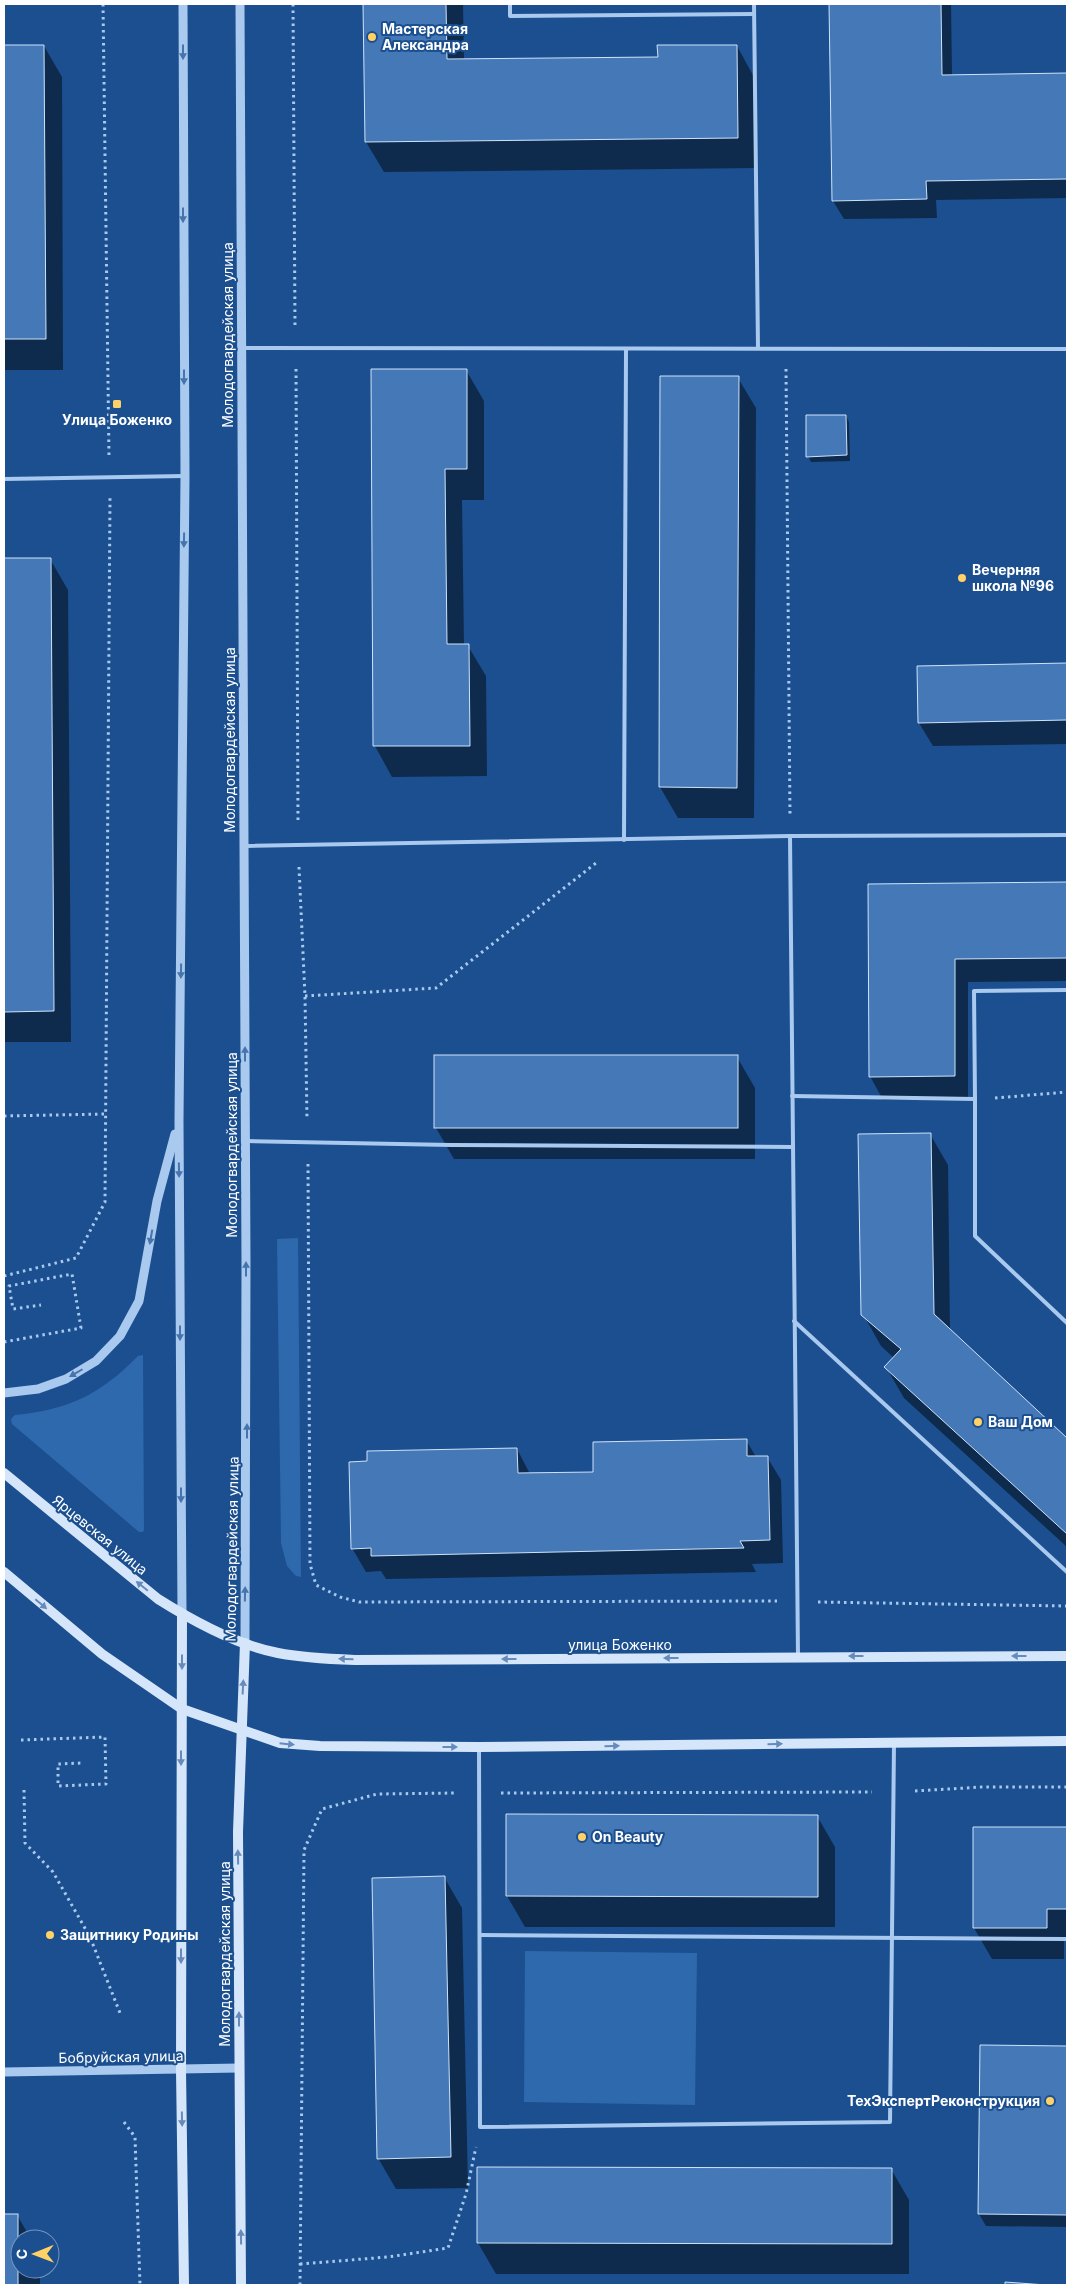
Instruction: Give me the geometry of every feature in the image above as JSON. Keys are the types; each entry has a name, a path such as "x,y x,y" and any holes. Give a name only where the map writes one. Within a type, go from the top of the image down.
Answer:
{"main road":[{"name":"Ярцевская улица","path":"4,1473 151,1594 182,1614"},
{"path":"4,1572 102,1654 182,1709 240,1731 280,1743 320,1746 479,1747 1067,1741"},
{"name":"улица Боженко","path":"182,1614 245,1643 276,1653 337,1659 1067,1656"},
{"path":"182,1614 181,2070 184,2285"},
{"name":"Молодогвардейская улица","path":"241,2285 238,1832 240,1731 245,1643"}],"street":[{"path":"182,1614 178,1121 185,476 183,4"},
{"name":"Молодогвардейская улица","path":"240,4 245,846 247,1510 245,1643"},
{"path":"4,1392 38,1389 66,1379 96,1361 120,1336 139,1301 157,1201 178,1121"},
{"name":"Бобруйская улица","path":"4,2072 239,2068"}],"lane":[{"path":"510,4 510,16 754,14"},
{"path":"754,4 758,348"},
{"path":"242,348 626,350 758,348 1067,349"},
{"path":"624,840 626,350"},
{"path":"4,479 185,476"},
{"path":"245,846 790,836 1067,835"},
{"path":"790,836 798,1656"},
{"path":"1067,990 974,991 975,1236 1067,1323"},
{"path":"792,1096 975,1099"},
{"path":"245,1141 451,1145 792,1147"},
{"path":"794,1321 1067,1572"},
{"path":"479,1747 480,2126 890,2122 894,1743"},
{"path":"480,1935 892,1936 1067,1939"}],"path":[{"path":"4,1276 76,1258 105,1202 108,1114 110,476 103,4"},
{"path":"293,4 298,844 305,996 310,1564 316,1585 340,1597 358,1602 796,1601 1067,1606"},
{"path":"785,348 790,836"},
{"path":"305,996 436,988 624,840"},
{"path":"975,1099 1067,1092"},
{"path":"4,1116 108,1114"},
{"path":"4,1342 81,1328 72,1274 9,1286 13,1309 41,1304"},
{"path":"21,1740 105,1737 106,1784 58,1786 58,1764 82,1763"},
{"path":"300,2285 304,1850 311,1830 322,1809 377,1794 893,1792 982,1787 1067,1787"},
{"path":"24,1790 25,1843 53,1872 85,1929 120,2014"},
{"path":"124,2122 136,2137 140,2285"},
{"path":"300,2264 388,2258 448,2248 466,2194 480,2126"}],"shaded area":[{"path":"298,1238 301,1577 296,1576 287,1566 281,1543 277,1239"},
{"path":"143,1355 144,1530 139,1532 12,1424 11,1419 15,1415 51,1409 82,1398 111,1381 138,1356"},
{"path":"525,1951 697,1953 695,2105 524,2102"}],"building":[{"path":"363,4 446,4 447,59 658,57 657,45 737,45 738,138 365,142"},
{"path":"829,4 941,4 942,75 1067,73 1067,179 926,181 927,199 832,201"},
{"path":"4,45 44,45 46,339 4,339"},
{"path":"371,369 467,369 467,469 445,469 447,644 469,644 470,746 373,746"},
{"path":"660,376 739,376 737,788 659,787"},
{"path":"806,415 846,415 847,455 806,457"},
{"path":"4,558 51,558 54,1011 4,1012"},
{"path":"1067,663 1067,720 918,723 917,666"},
{"path":"1067,882 1067,958 955,959 955,1076 869,1077 868,884"},
{"path":"434,1055 738,1055 738,1128 434,1128"},
{"path":"931,1133 934,1314 1067,1438 1067,1534 884,1367 901,1349 861,1315 858,1134"},
{"path":"747,1439 747,1456 768,1456 770,1540 740,1541 744,1548 371,1556 371,1548 351,1549 349,1462 367,1461 367,1451 517,1448 518,1473 593,1472 593,1442"},
{"path":"506,1814 818,1815 818,1897 506,1896"},
{"path":"973,1827 1067,1827 1067,1909 1047,1909 1047,1928 973,1928"},
{"path":"445,1876 451,2157 377,2159 372,1878"},
{"path":"980,2045 1067,2046 1067,2215 978,2214"},
{"path":"477,2167 892,2168 892,2244 477,2243"},
{"path":"4,2214 18,2214 18,2229 10,2229 10,2279 18,2279 18,2285 4,2285"},
{"path":"1005,2282 1046,2285 1005,2285"}],"place":[{"name":"Мастерская Александра","path":"372,37"},
{"name":"Улица Боженко","path":"117,404"},
{"name":"Вечерняя школа №96","path":"962,578"},
{"name":"Ваш Дом","path":"978,1422"},
{"name":"On Beauty","path":"582,1837"},
{"name":"Защитнику Родины","path":"50,1935"},
{"name":"ТехЭкспертРеконструкция","path":"1050,2101"}]}
